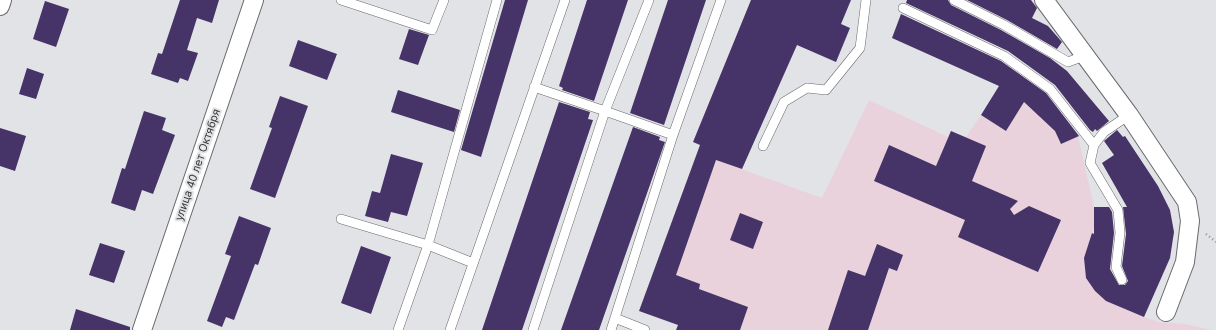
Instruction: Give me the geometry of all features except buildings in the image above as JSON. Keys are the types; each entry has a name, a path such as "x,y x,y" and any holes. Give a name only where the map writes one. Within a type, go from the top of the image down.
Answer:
{"street":[{"path":"0,6 2,0"},
{"name":"улица 40 лет Октября","path":"142,330 254,0"},
{"path":"1044,0 1129,115 1187,202 1190,221 1185,262 1166,312"}],"lane":[{"path":"341,0 432,30 444,0"},
{"path":"398,330 428,245 497,0"},
{"path":"450,330 565,0"},
{"path":"534,330 605,112 650,0"},
{"path":"611,330 673,135 722,0"},
{"path":"763,146 784,102 807,88 826,90 860,48 866,0"},
{"path":"954,0 1004,25 1068,62 1084,56"},
{"path":"903,8 1004,56 1045,85 1050,89 1094,145"},
{"path":"534,87 673,135"},
{"path":"1122,280 1116,267 1120,233 1118,210 1090,163 1094,145 1104,132 1129,115"},
{"path":"341,219 428,245 473,263"},
{"path":"615,318 645,330"}],"shaded area":[{"path":"869,100 948,137 950,131 966,137 981,115 1006,131 1024,102 1055,131 1061,144 1078,136 1094,207 1094,228 1084,258 1086,278 1095,291 1106,301 1144,317 1159,322 1185,324 1212,330 704,330 685,323 700,284 676,275 716,160 822,198"}]}
